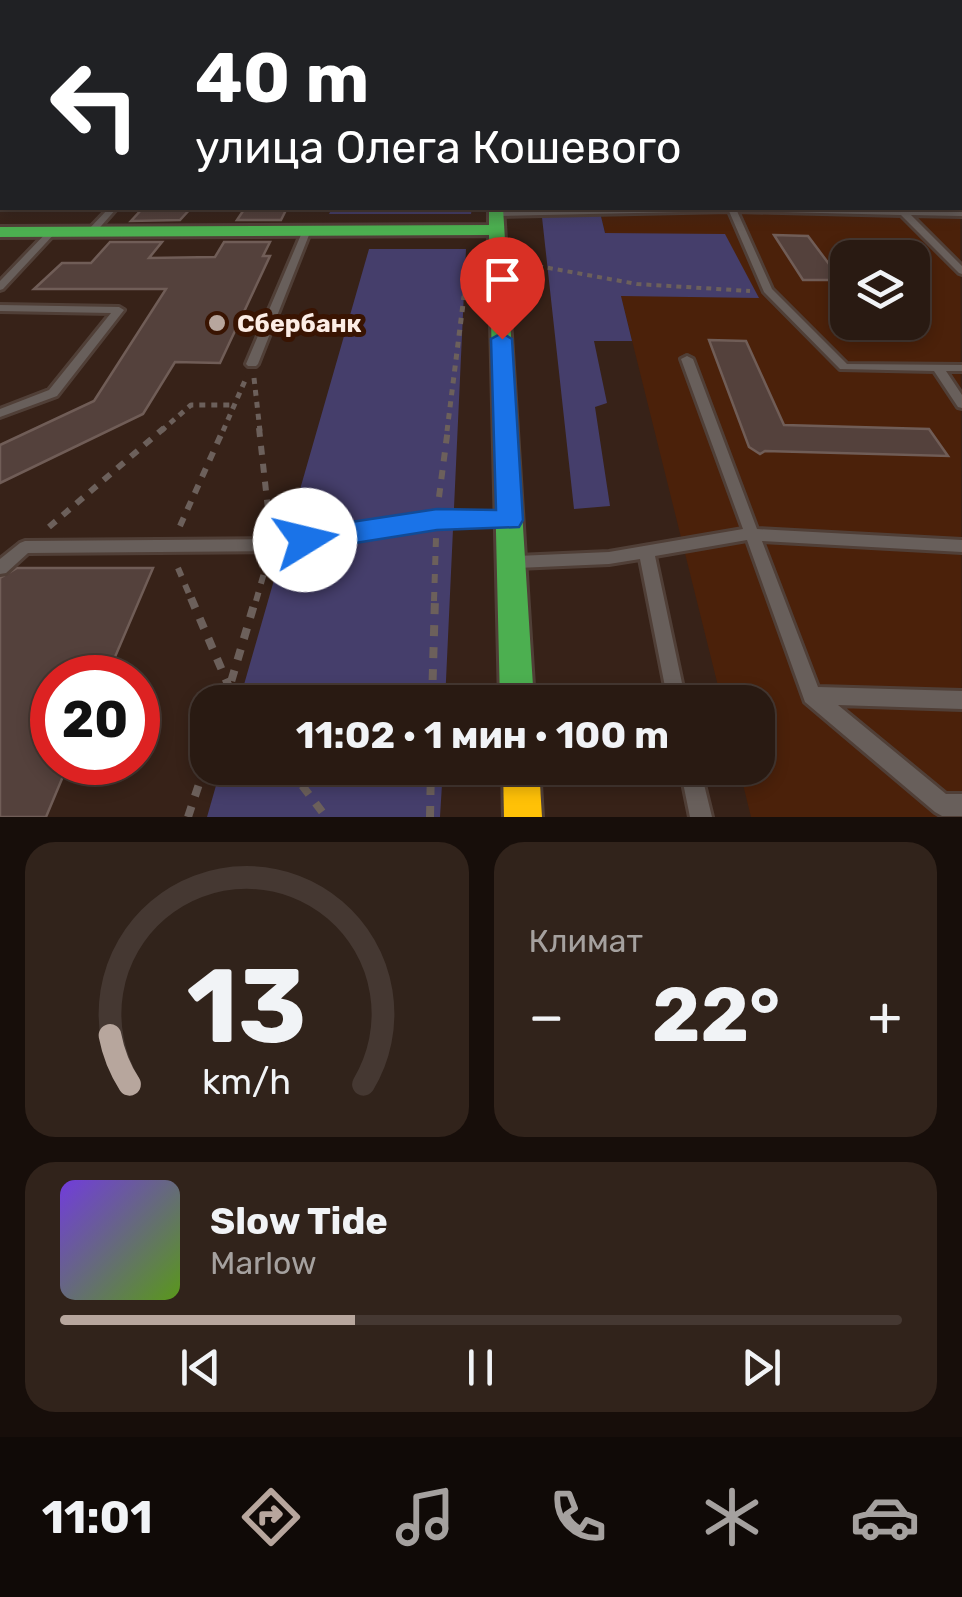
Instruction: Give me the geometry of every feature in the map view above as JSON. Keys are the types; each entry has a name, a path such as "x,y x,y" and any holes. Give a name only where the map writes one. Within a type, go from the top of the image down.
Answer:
{"main road":[{"path":"0,232 307,230 490,220 517,685"},
{"path":"522,785 524,817"}],"lane":[{"path":"92,232 111,210"},
{"path":"490,220 692,210"},
{"path":"733,210 768,290 844,366 962,368"},
{"path":"817,210 962,214"},
{"path":"902,212 962,271"},
{"path":"252,364 307,230"},
{"path":"0,287 54,232"},
{"path":"0,308 118,310 53,393 0,413"},
{"path":"687,359 812,696 953,809"},
{"path":"938,368 962,404"},
{"path":"0,568 25,548 272,545 437,520 510,520"},
{"path":"510,563 609,558 749,534 962,546"},
{"path":"646,551 674,685"},
{"path":"812,696 962,700"},
{"path":"694,785 701,817"}],"path":[{"path":"432,685 437,520 490,220"},
{"path":"538,266 637,284 768,290"},
{"path":"25,548 191,406 234,405"},
{"path":"188,817 199,785"},
{"path":"302,785 326,817"},
{"path":"430,817 431,785"}],"shaded area":[{"path":"331,210 472,210 471,214 329,214"},
{"path":"541,210 599,210 605,233 725,234 759,298 621,296 632,341 594,341 607,403 595,407 610,506 574,509"},
{"path":"599,210 960,210 962,817 751,817 743,785 775,785 775,685 718,685"},
{"path":"369,249 466,249 446,685 244,685"},
{"path":"216,785 442,785 440,817 207,817"}],"building":[{"path":"141,210 189,210 180,220 131,221"},
{"path":"244,210 286,210 281,220 237,220"},
{"path":"774,235 808,236 830,265 830,280 803,280"},
{"path":"110,242 162,242 149,258 215,257 224,242 270,242 263,256 270,256 220,363 175,362 143,414 0,483 0,445 94,401 166,289 34,289 62,263 91,263"},
{"path":"709,340 746,341 784,425 929,429 948,456 765,451 760,454 749,447"},
{"path":"17,568 153,568 116,655 30,655 30,785 59,785 46,817 0,817 0,578"}],"traffic: fast":[{"path":"496,210 516,685"},
{"path":"0,232 496,230"}],"traffic: slow":[{"path":"522,785 523,817"}],"place":[{"name":"Сбербанк","path":"217,323"}],"route":[{"path":"305,540 437,520 510,520 502,339"}]}
